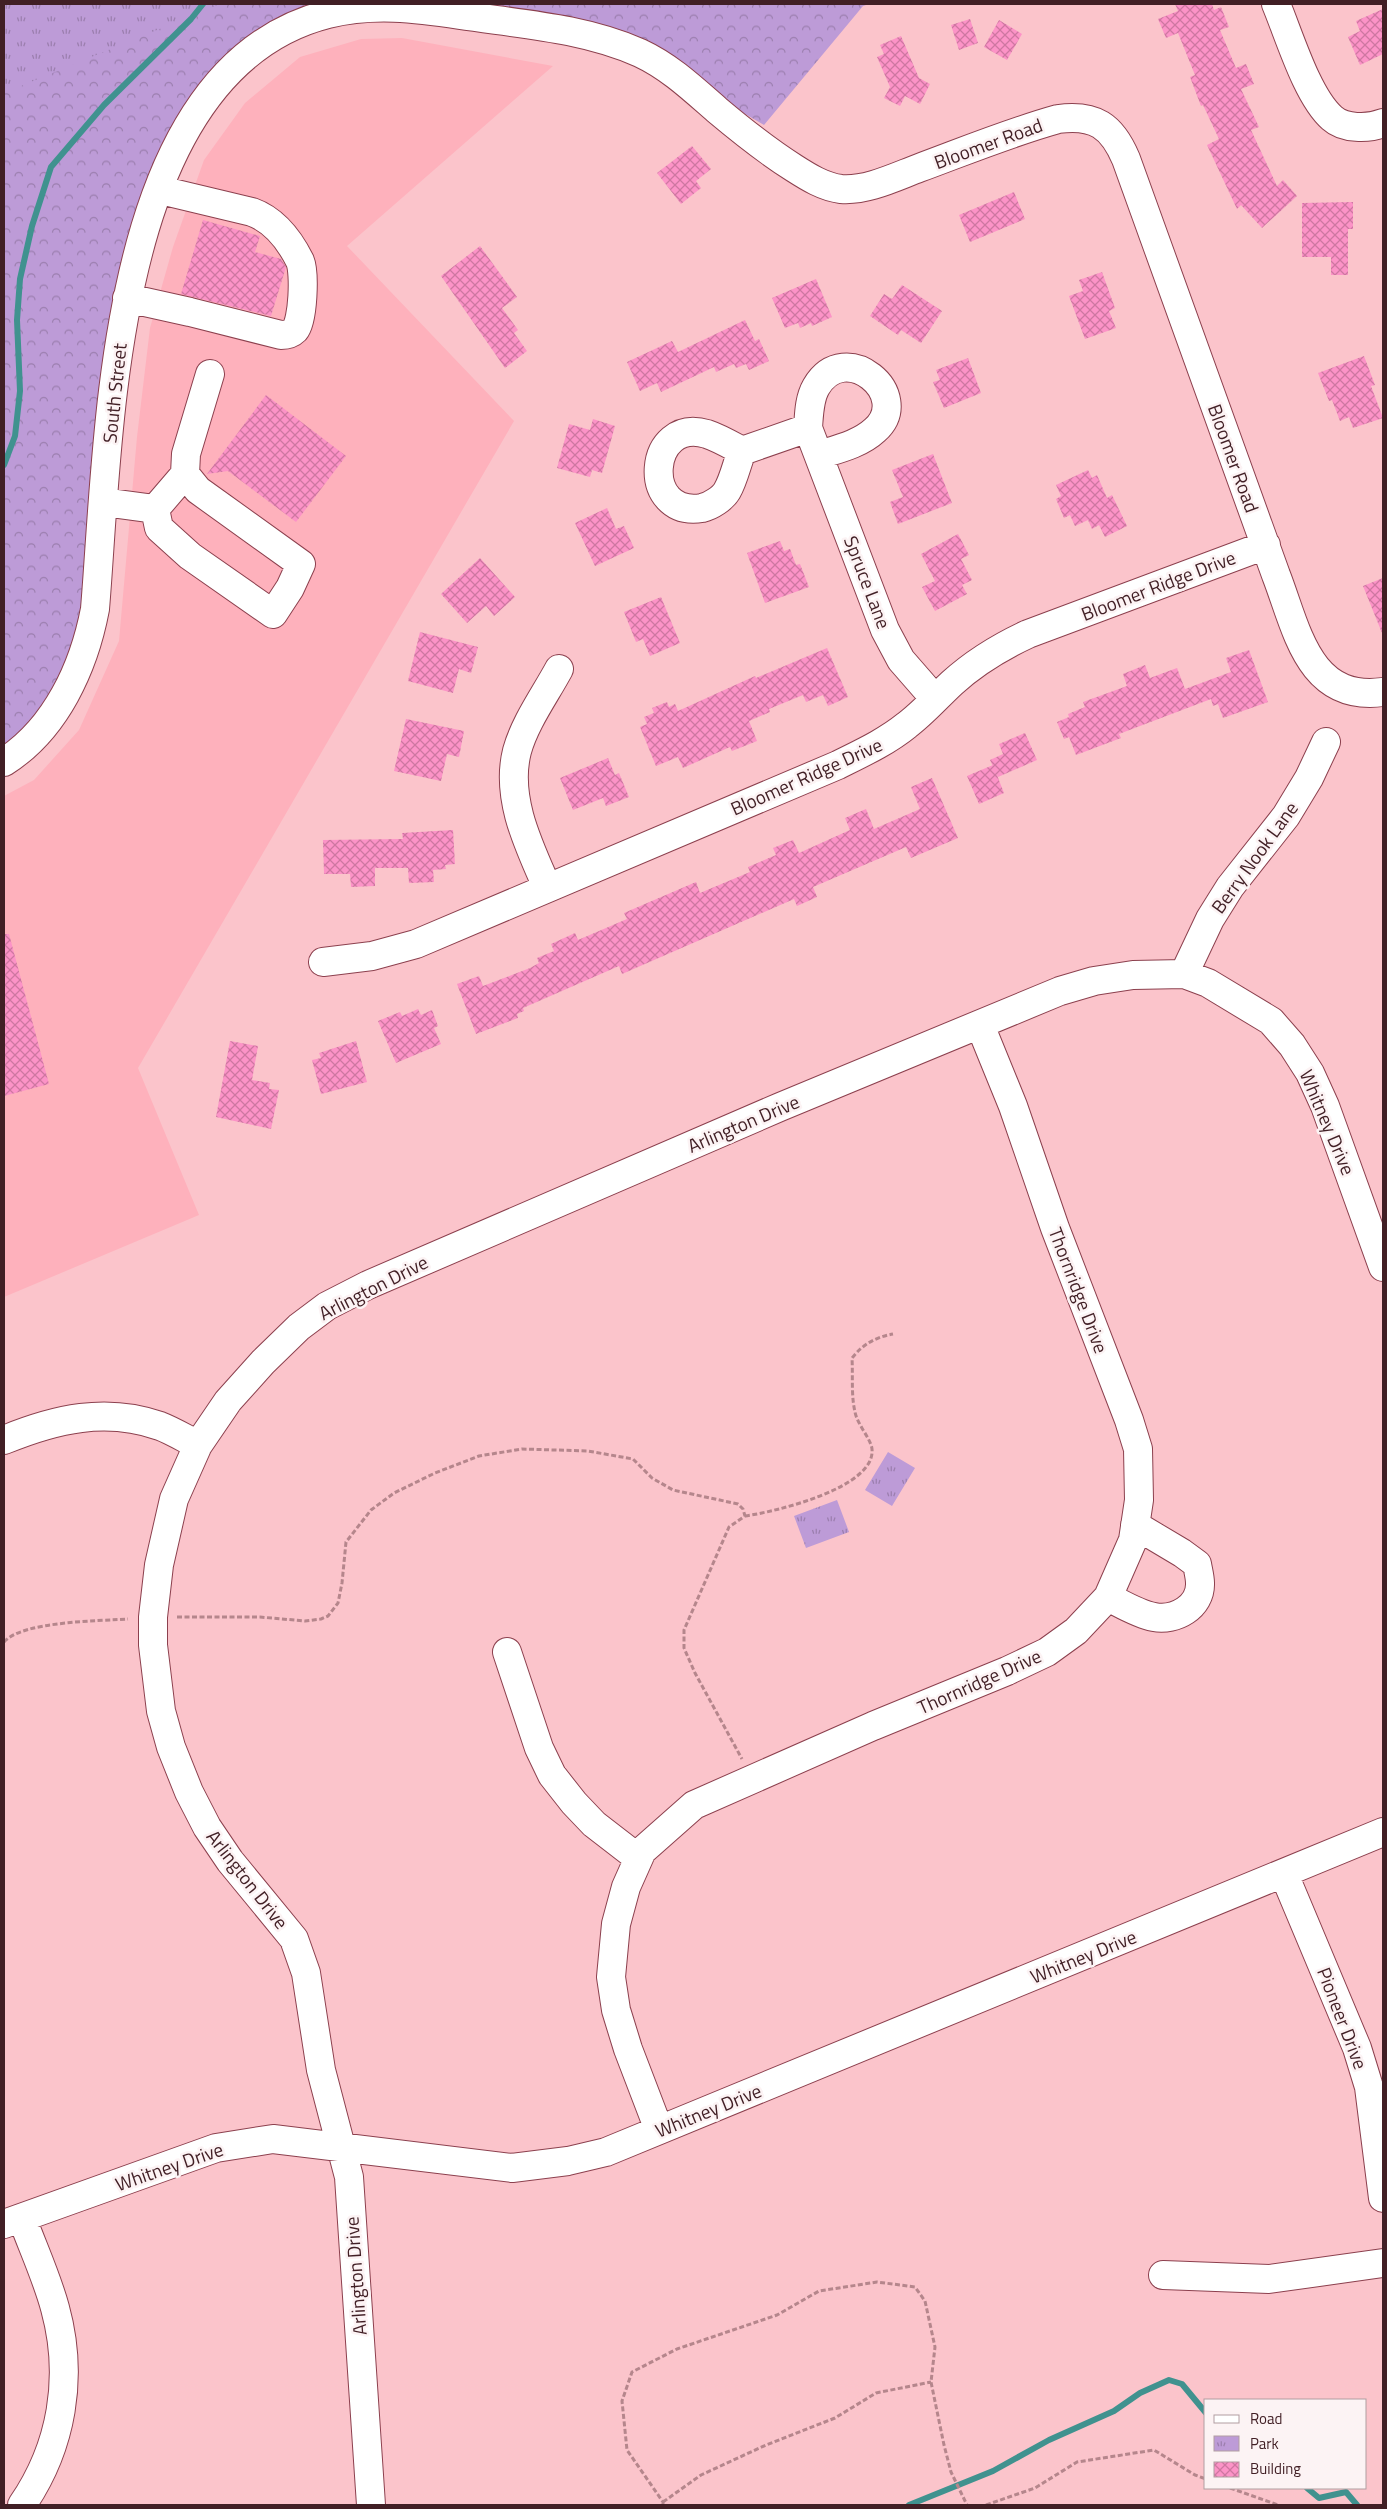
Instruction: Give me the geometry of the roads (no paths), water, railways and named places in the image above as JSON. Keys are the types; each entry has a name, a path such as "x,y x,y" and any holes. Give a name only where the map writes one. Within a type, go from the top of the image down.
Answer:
{"street":[{"path":"1276,4 1313,92 1332,118 1339,123 1360,127 1383,123"},
{"name":"Bloomer Road","path":"269,39 287,29 326,14 387,7 431,11 600,38 644,55 675,74 774,155 824,185 841,189 875,184 1058,119 1074,116 1098,123 1109,130 1119,142 1300,638 1316,670 1327,681 1343,688 1356,692 1383,692"},
{"name":"South Street","path":"4,762 18,754 42,727 72,683 89,637 95,609 112,397 127,298 147,224 182,134 200,106 232,68 269,39"},
{"path":"127,298 281,335 289,334 296,329 304,273 290,245 272,223 264,216 252,212 160,190"},
{"path":"742,451 808,428 815,388 829,373 849,368 861,370 872,376 880,384 886,407 884,418 876,430 856,442 819,455"},
{"path":"155,508 185,474 186,454 210,374"},
{"name":"Spruce Lane","path":"808,428 885,630 901,660 935,698"},
{"path":"155,508 159,528 190,556 273,614 290,588 301,564 198,490 185,474"},
{"path":"103,502 155,508"},
{"name":"Bloomer Ridge Drive","path":"323,962 372,956 416,944 869,750 909,724 935,698 978,662 1028,634 1266,545"},
{"path":"547,887 521,824 513,777 517,751 531,720 559,669"},
{"name":"Berry Nook Lane","path":"1184,974 1210,919 1230,887 1286,816 1309,778 1326,742"},
{"name":"Arlington Drive","path":"371,2505 348,2177 342,2146 321,2070 306,1973 294,1939 230,1861 207,1827 188,1792 171,1748 161,1711 153,1645 152,1617 159,1565 174,1499 198,1445 228,1401 263,1362 299,1327 326,1306 368,1285 780,1107 1060,992 1094,982 1133,975 1184,974"},
{"name":"Whitney Drive","path":"1184,974 1208,983 1270,1021 1306,1066 1325,1106 1383,1267"},
{"name":"Thornridge Drive","path":"659,2130 628,2049 616,2010 611,1978 616,1924 626,1887 642,1851 694,1804 1007,1672 1047,1652 1076,1631 1108,1597 1127,1555 1140,1500 1138,1449 1129,1420 1055,1228 1013,1106 980,1025"},
{"path":"4,1440 49,1423 76,1417 106,1416 129,1418 161,1427 198,1445"},
{"path":"1108,1597 1154,1617 1173,1617 1188,1609 1198,1598 1200,1583 1197,1564 1135,1525"},
{"path":"507,1652 539,1748 552,1775 574,1803 594,1824 638,1858"},
{"name":"Whitney Drive","path":"13,2221 216,2148 274,2139 512,2168 568,2161 606,2152 1383,1832"},
{"name":"Pioneer Drive","path":"1284,1874 1357,2048 1369,2087 1383,2198"},
{"path":"13,2221 55,2308 63,2343 64,2391 59,2428 38,2482 22,2505"},
{"path":"1163,2275 1269,2279 1383,2263"}],"waterway":[{"path":"4,465 15,436 20,391 17,320 20,279 32,226 51,167 104,105 191,19 203,4"},
{"path":"909,2505 993,2471 1049,2440 1114,2411 1140,2393 1169,2380 1182,2384 1204,2411"},
{"path":"1308,2489 1319,2498 1346,2492 1357,2505"}]}
